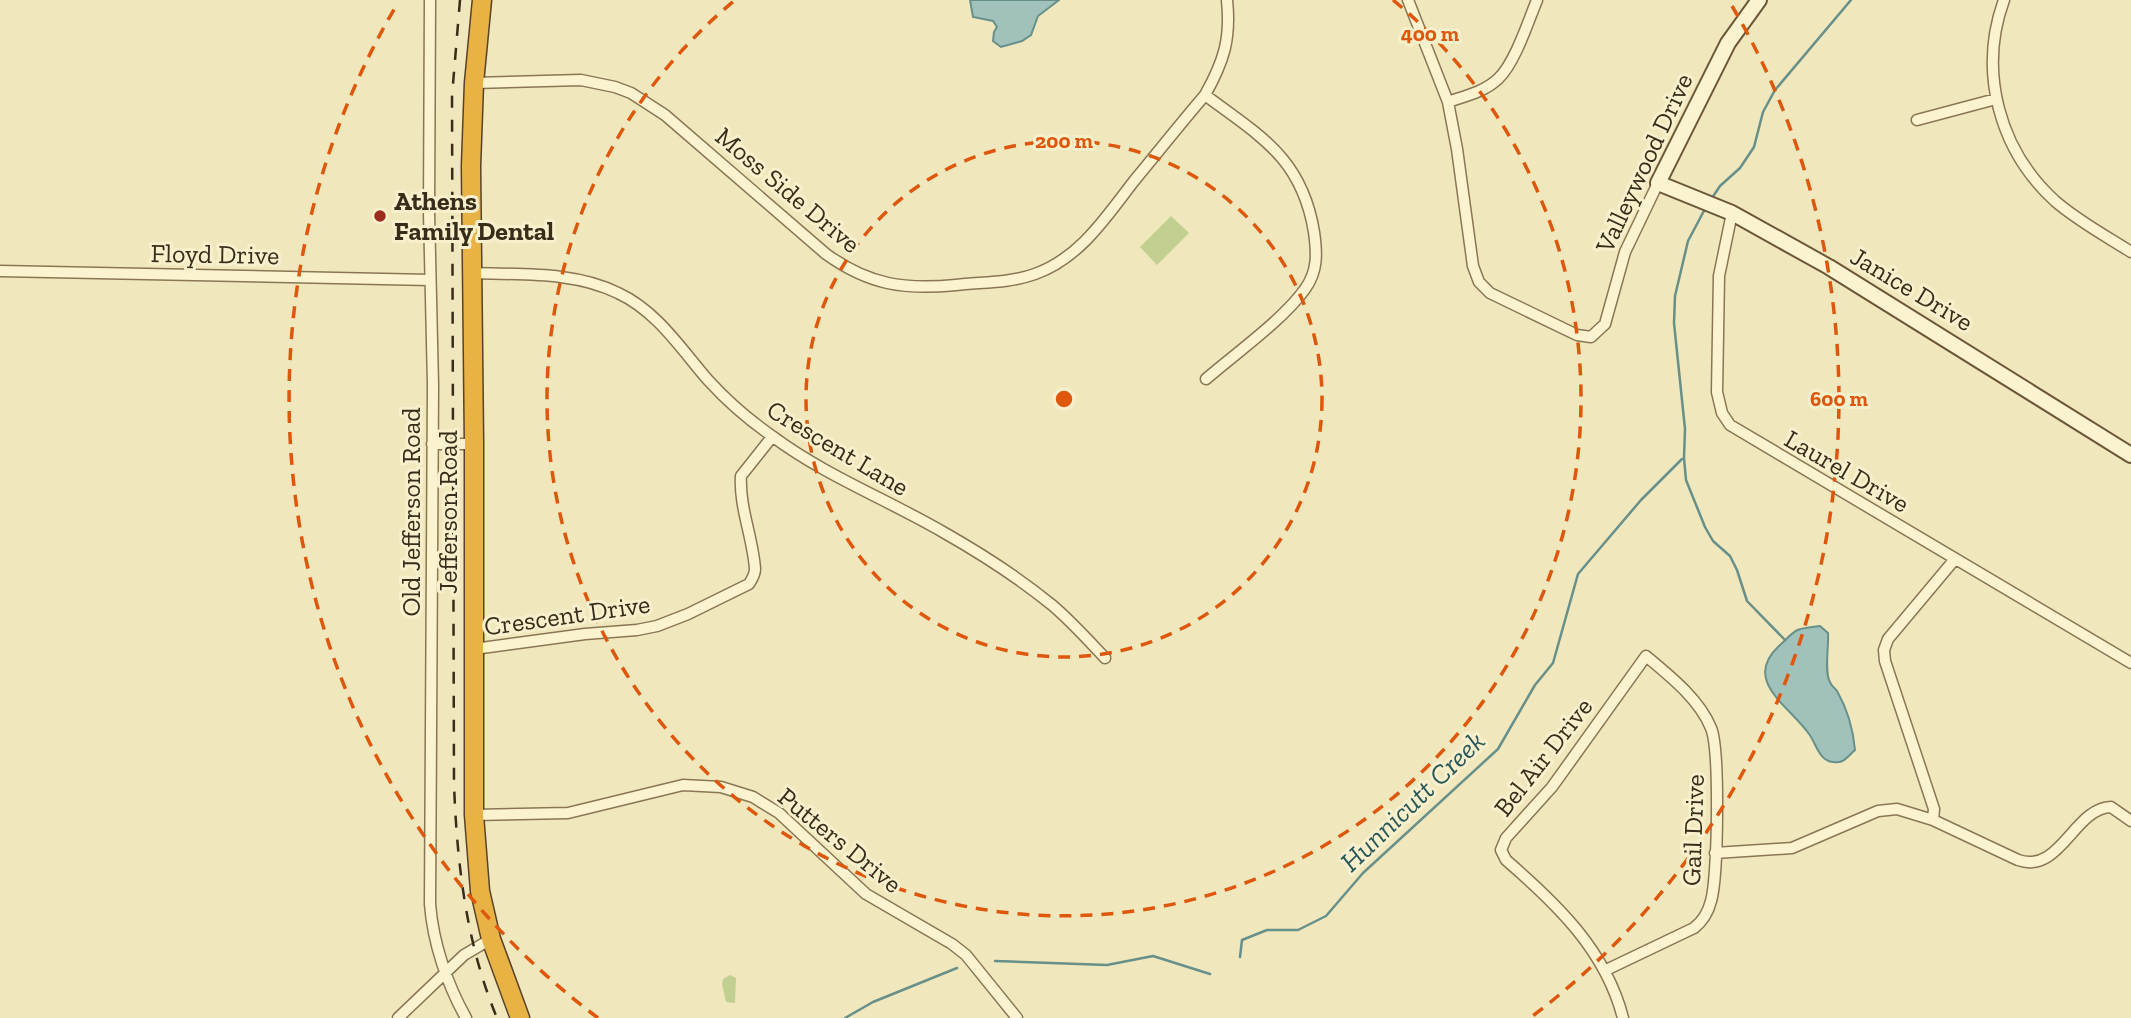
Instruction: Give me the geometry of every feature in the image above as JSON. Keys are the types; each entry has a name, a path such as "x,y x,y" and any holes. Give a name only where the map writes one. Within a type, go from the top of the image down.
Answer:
{"highway":[{"name":"Jefferson Road","path":"481,0 471,166 474,815 480,891 491,939 520,1018"}],"street":[{"name":"Old Jefferson Road","path":"429,0 432,444 430,891 433,931 455,998 466,1018"},
{"name":"Moss Side Drive","path":"474,83 581,80 631,93 665,115 844,267 875,281 914,288 1009,280 1035,274 1063,260 1091,236 1205,94 1219,71 1225,54 1228,38 1227,0"},
{"path":"1408,0 1448,102 1476,92 1497,79 1509,63 1537,0"},
{"name":"Valleywood Drive","path":"1448,102 1476,278 1484,289 1498,298 1577,335 1591,337 1605,324 1625,251 1658,183 1728,43 1759,0"},
{"path":"2004,0 1993,48 1992,74 1996,100 2012,146 2036,181 2072,215 2131,252"},
{"path":"1205,94 1272,145 1287,163 1309,206 1317,260 1314,275 1298,298 1206,379"},
{"path":"1917,120 1996,100"},
{"name":"Janice Drive","path":"1658,183 1732,213 1868,290 2131,454"},
{"name":"Laurel Drive","path":"1732,213 1719,276 1717,392 1725,419 1736,430 2131,663"},
{"name":"Floyd Drive","path":"0,271 430,280"},
{"name":"Crescent Lane","path":"472,273 578,279 618,292 646,309 725,398 772,437 812,462 943,532 1001,569 1054,606 1105,658"},
{"name":"Crescent Drive","path":"474,649 657,626 749,584 755,569 745,524 741,476 772,437"},
{"path":"432,444 474,444"},
{"path":"1933,820 1934,809 1885,661 1884,650 1893,633 1955,559"},
{"name":"Gail Drive","path":"1606,970 1679,937 1700,923 1708,911 1713,894 1716,756 1712,731 1697,706 1646,656"},
{"name":"Bel Air Drive","path":"1623,1018 1606,970 1595,951 1574,925 1504,857 1502,846 1552,786 1646,656"},
{"name":"Putters Drive","path":"474,815 568,813 683,785 721,787 753,797 779,813 866,894 952,944 966,955 1017,1018"},
{"path":"1715,853 1792,848 1887,809 1906,810 1933,820 2018,860 2031,863 2048,857 2099,809 2111,807 2131,821"},
{"path":"398,1018 473,948 491,939"}],"green space":[{"path":"1171,216 1189,233 1157,265 1140,247"},
{"path":"730,975 736,978 735,1003 726,1002 722,984 723,979"}],"water":[{"path":"970,0 1059,0 1038,16 1031,35 1022,41 1001,47 993,41 997,27 993,21 973,17"},
{"path":"1820,626 1828,633 1828,678 1844,705 1854,742 1855,750 1840,762 1828,761 1821,755 1809,734 1773,693 1765,671 1769,659 1793,633 1800,629"}],"waterway":[{"name":"Hunnicutt Creek","path":"1712,198 1720,186 1740,168 1754,147 1763,112 1775,90 1851,0"},
{"name":"Hunnicutt Creek","path":"1706,207 1688,241 1675,296 1674,323 1685,429 1686,480 1713,541 1730,556 1747,601 1785,640"},
{"name":"Hunnicutt Creek","path":"1240,957 1242,940 1267,930 1298,930 1326,916 1363,873 1498,749 1535,685 1553,663 1578,574 1641,500 1682,459"},
{"name":"Hunnicutt Creek","path":"995,961 1107,965 1153,956 1210,974"},
{"name":"Hunnicutt Creek","path":"845,1018 873,1002 957,968"}],"railway":[{"path":"460,0 452,96 454,784 465,903 486,990 497,1018"}],"place":[{"name":"Athens Family Dental","path":"380,216"}]}
